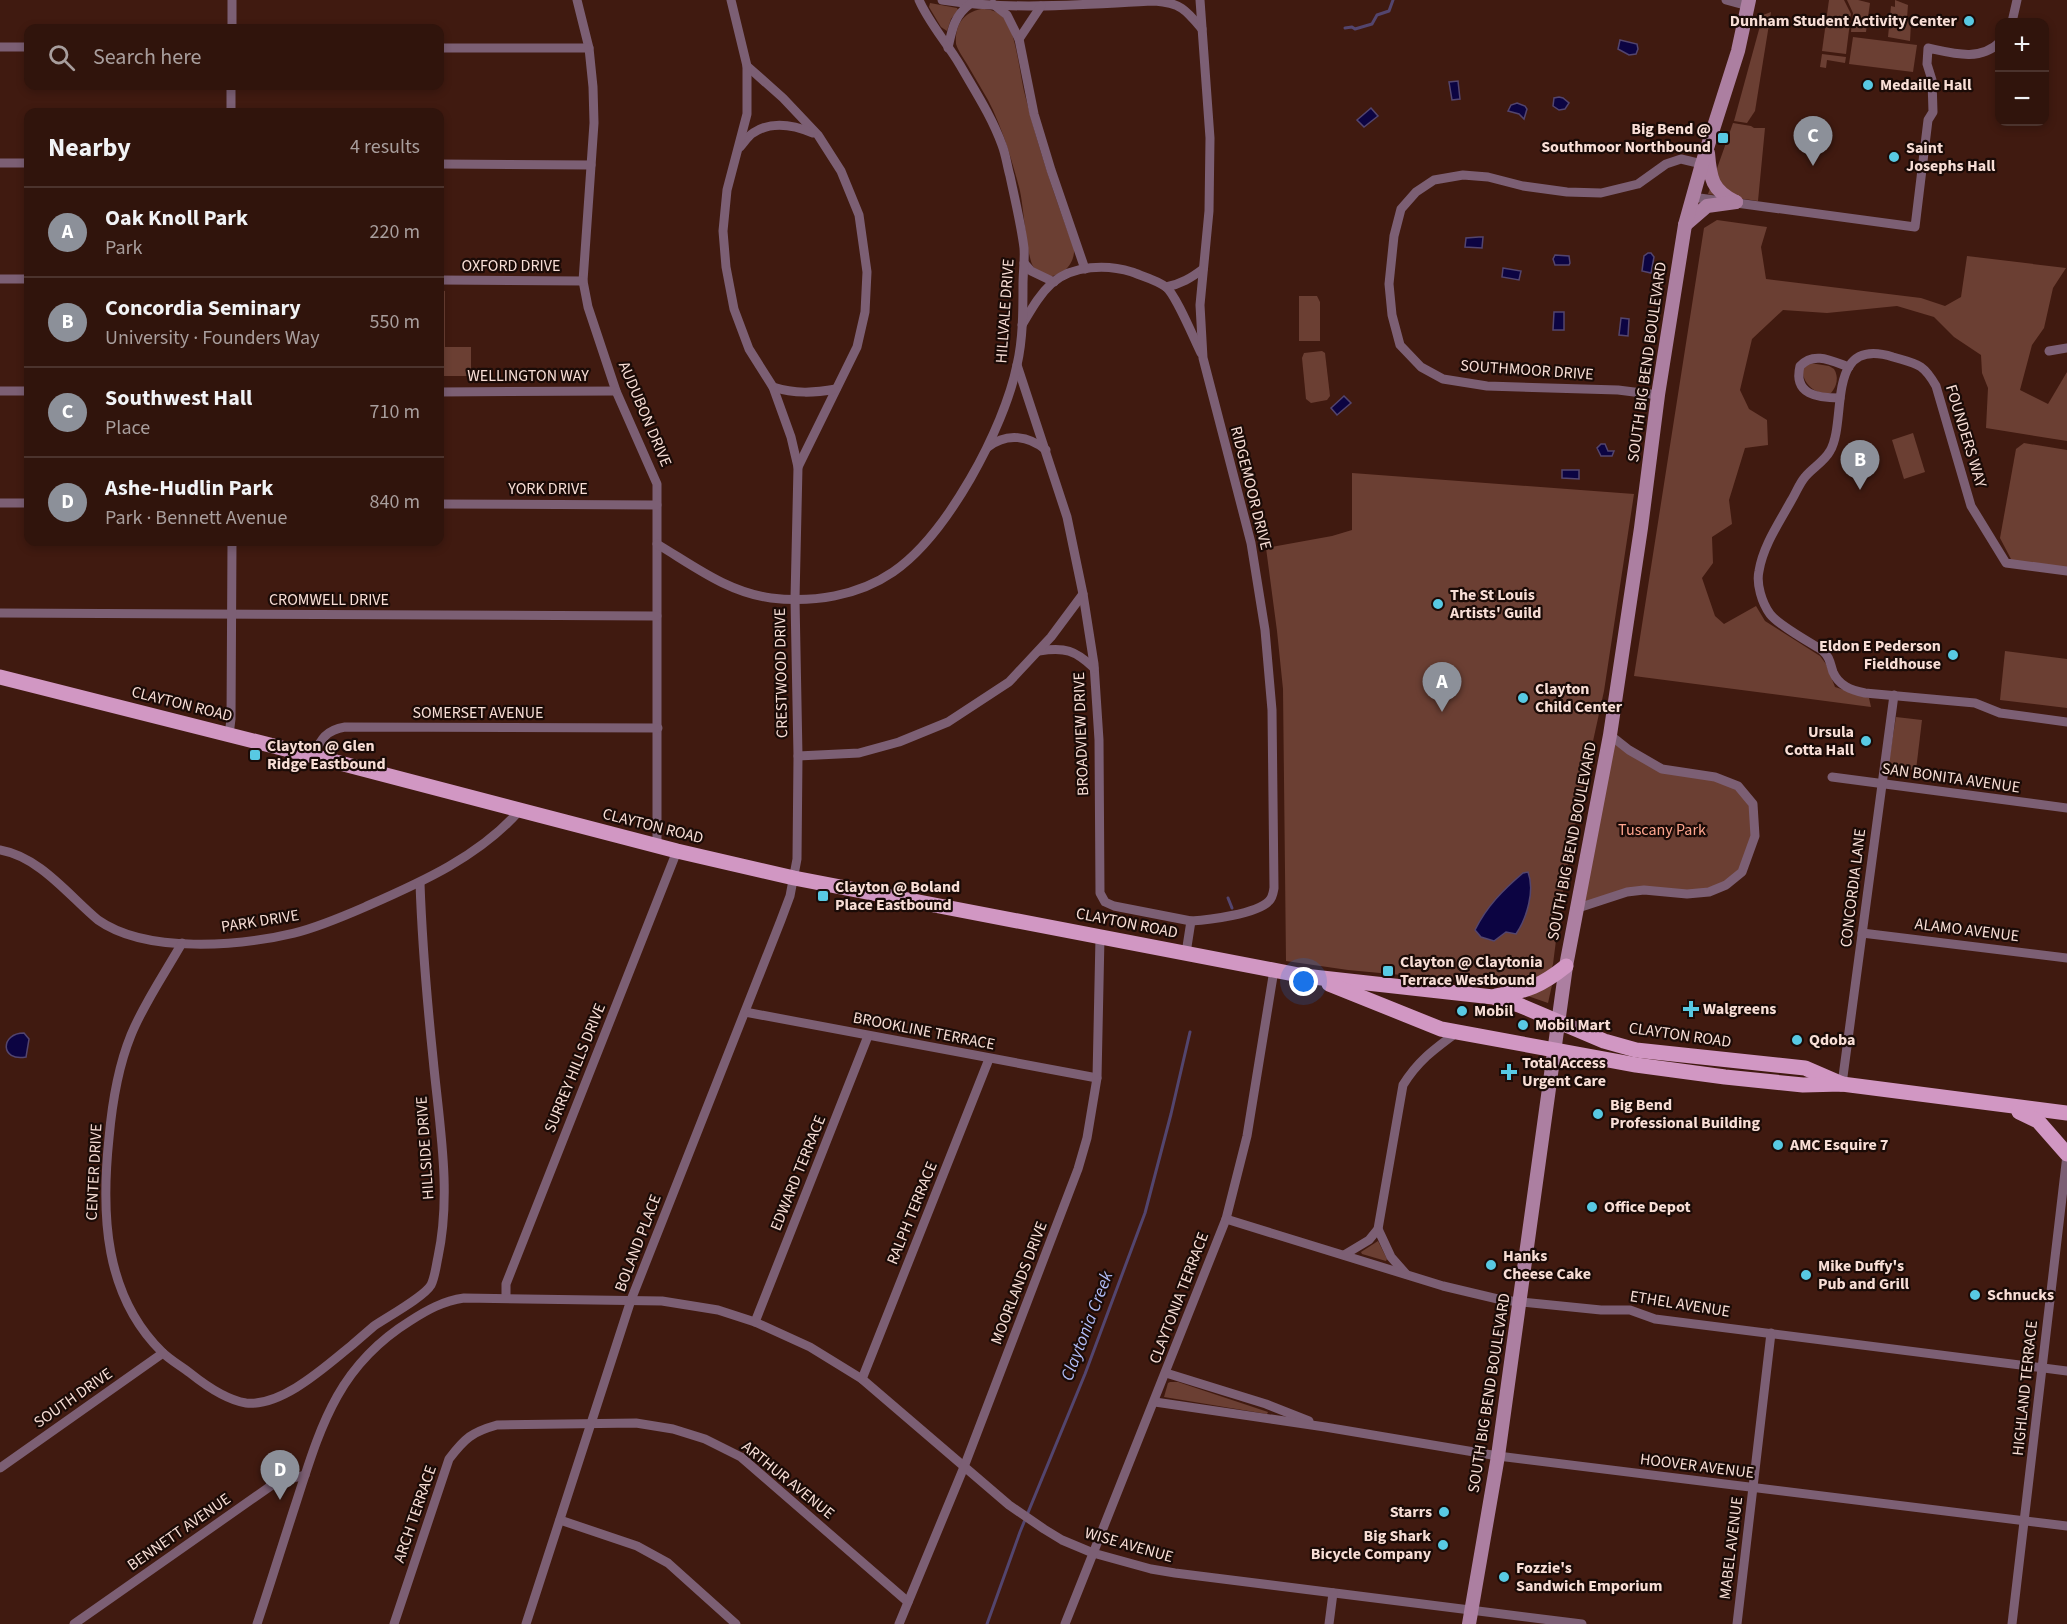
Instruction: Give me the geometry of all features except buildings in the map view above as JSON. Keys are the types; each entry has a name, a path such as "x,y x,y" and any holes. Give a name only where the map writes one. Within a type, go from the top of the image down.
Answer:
{"main road":[{"name":"SOUTH BIG BEND BOULEVARD","path":"1471,1617 1498,1456 1566,966 1575,909 1610,735 1658,395 1685,225 1738,51 1748,3"},
{"path":"1708,146 1710,173 1714,186 1720,193 1736,202"},
{"path":"1685,225 1707,206 1736,202"},
{"name":"CLAYTON ROAD","path":"0,677 677,851 794,878 1304,976 1493,997 1519,1005 1604,1041 1636,1050 1805,1068 1842,1084"},
{"path":"1493,997 1519,992 1546,982 1566,966"},
{"name":"CLAYTON ROAD","path":"1304,976 1357,994 1424,1023 1456,1033 1636,1065 1725,1077 1803,1085 1842,1084 2067,1113"},
{"path":"1996,1104 2031,1116 2067,1154"}],"street":[{"path":"231,0 232,24"},
{"name":"AUDUBON DRIVE","path":"576,0 589,48 593,87 591,165 583,281 588,308 616,391 657,484 657,845"},
{"name":"CRESTWOOD DRIVE","path":"731,0 747,66 747,114 727,190 723,231 726,267 734,309 749,349 773,387 791,436 798,467 795,599 797,859 794,878"},
{"name":"HILLVALE DRIVE","path":"657,544 729,587 772,598 834,596 855,591 875,583 910,558 950,512 987,448 1009,394 1017,365 1022,325 1023,242 1002,146 983,105 918,0"},
{"path":"942,0 970,4 1041,6 1156,0 1174,3 1187,11 1202,29"},
{"name":"RIDGEMOOR DRIVE","path":"1191,921 1207,920 1262,906 1272,896 1274,888 1272,710 1265,630 1251,543 1203,358 1200,305 1210,173 1209,103 1200,0"},
{"path":"1726,0 1748,3"},
{"path":"2013,18 2017,0"},
{"path":"948,48 952,25 960,12 970,4"},
{"path":"993,4 1006,15 1019,39 1034,114 1085,269"},
{"path":"1019,39 1041,6"},
{"path":"1692,197 1915,227 1928,120 1933,112 1932,80 1927,64 1928,48 1960,54 1984,54 1995,46"},
{"path":"0,47 24,47"},
{"path":"444,48 589,48"},
{"name":"CRESTWOOD DRIVE","path":"747,66 783,98 818,135 841,171 859,216 867,272 865,312 857,347 798,467"},
{"path":"231,90 231,108"},
{"path":"738,150 753,133 768,126 786,125 818,135"},
{"name":"SOUTHMOOR DRIVE","path":"1658,395 1618,390 1487,386 1443,379 1421,367 1400,345 1392,315 1389,284 1394,236 1401,209 1416,192 1434,180 1463,175 1488,177 1523,186 1567,192 1601,193 1638,184 1666,164 1681,159 1702,164"},
{"path":"0,164 24,164"},
{"path":"444,164 591,165"},
{"path":"1024,263 1041,277 1054,282"},
{"path":"1022,325 1038,299 1054,282 1073,272 1111,266 1166,287 1190,279 1203,269"},
{"path":"0,279 24,279"},
{"name":"OXFORD DRIVE","path":"444,280 583,281"},
{"path":"1166,287 1203,358"},
{"path":"2049,351 2067,348"},
{"name":"FOUNDERS WAY","path":"1848,367 1860,357 1874,354 1888,355 1922,366 1936,386 1971,506 2006,563 2067,570"},
{"path":"1839,398 1825,398 1805,391 1800,381 1800,366 1813,358 1827,359 1848,367 1839,398 1835,442 1829,454 1804,477 1770,539 1758,572 1761,595 1770,615 1828,656 1840,683 1849,689 1865,693 1975,703 2000,713 2067,722"},
{"name":"BROADVIEW DRIVE","path":"1017,365 1067,518 1083,594 1094,668 1099,740 1100,893 1105,902 1114,906 1191,921"},
{"path":"773,387 788,392 806,393 836,388"},
{"path":"0,391 24,391"},
{"name":"WELLINGTON WAY","path":"444,392 616,391"},
{"path":"987,448 999,440 1015,437 1030,439 1046,450"},
{"path":"0,503 24,503"},
{"name":"YORK DRIVE","path":"444,504 657,505"},
{"path":"229,735 232,546"},
{"path":"798,756 858,753 899,742 948,722 1009,682 1039,651 1083,594"},
{"name":"CROMWELL DRIVE","path":"0,613 657,616"},
{"path":"1039,651 1057,648 1072,651 1082,656 1094,668"},
{"name":"CONCORDIA LANE","path":"1842,1084 1894,695"},
{"name":"SOMERSET AVENUE","path":"313,756 320,741 327,733 345,727 658,728"},
{"path":"1575,909 1627,892 1644,890 1687,894 1709,892 1726,885 1742,872 1755,837 1753,804 1738,786 1715,777 1662,769 1629,750 1610,735"},
{"name":"SAN BONITA AVENUE","path":"1832,777 2067,808"},
{"name":"PARK DRIVE","path":"0,850 7,851 39,867 107,927 140,939 182,943 247,941 295,933 346,915 420,883 491,839 520,810"},
{"name":"SURREY HILLS DRIVE","path":"506,1298 506,1284 677,851"},
{"name":"BOLAND PLACE","path":"527,1624 631,1300 790,896 794,878"},
{"name":"HILLSIDE DRIVE","path":"332,1362 375,1326 430,1287 440,1249 444,1198 442,1159 426,988 420,883"},
{"path":"1186,953 1191,921"},
{"name":"ALAMO AVENUE","path":"1863,933 2067,958"},
{"name":"MOORLANDS DRIVE","path":"900,1624 964,1467 1078,1169 1087,1138 1097,1078 1100,937"},
{"name":"CENTER DRIVE","path":"182,943 130,1038 112,1109 104,1200 105,1222 111,1256 124,1296 142,1329 163,1353 195,1377 234,1400 248,1403 262,1402 277,1397 332,1362"},
{"name":"CLAYTONIA TERRACE","path":"1065,1624 1226,1219 1247,1136 1274,970"},
{"name":"BROOKLINE TERRACE","path":"745,1012 1097,1078"},
{"path":"1344,1255 1369,1240 1378,1229 1403,1085 1428,1053 1456,1033"},
{"name":"EDWARD TERRACE","path":"755,1322 868,1036"},
{"name":"RALPH TERRACE","path":"862,1379 989,1059"},
{"name":"HIGHLAND TERRACE","path":"2012,1624 2067,1154"},
{"name":"ETHEL AVENUE","path":"1226,1219 1406,1274 1502,1300 1601,1310 1630,1310 1655,1319 2067,1371"},
{"path":"1378,1229 1391,1257 1406,1274"},
{"name":"WISE AVENUE","path":"257,1624 323,1423 341,1388 355,1367 373,1348 396,1330 424,1311 447,1300 464,1298 631,1300 689,1304 718,1310 755,1322 810,1347 862,1379 1020,1514 1062,1540 1093,1553 1159,1571 1333,1593 1471,1617 1582,1624"},
{"name":"MABEL AVENUE","path":"1737,1624 1771,1333"},
{"name":"SOUTH DRIVE","path":"0,1468 163,1353"},
{"name":"HOOVER AVENUE","path":"1166,1373 1266,1404 1325,1427"},
{"name":"HOOVER AVENUE","path":"1155,1402 1498,1456 2067,1527"},
{"name":"ARTHUR AVENUE","path":"591,1425 636,1423 673,1429 705,1439 741,1457 908,1602"},
{"name":"ARCH TERRACE","path":"394,1624 449,1459 462,1441 476,1431 497,1425 591,1425"},
{"name":"BENNETT AVENUE","path":"74,1624 275,1483 305,1474"},
{"path":"560,1520 637,1546 668,1563 736,1624"},
{"path":"1329,1624 1333,1593"}],"green space":[{"path":"1829,0 1844,0 1851,14 1846,54 1822,51"},
{"path":"1847,0 1870,3 1866,32 1851,32 1853,13"},
{"path":"1895,0 1908,5 1907,18 1911,23 1910,41 1888,37 1891,6 1895,7"},
{"path":"930,3 957,8 947,31 941,27 929,7"},
{"path":"981,9 997,12 1009,25 1035,134 1074,248 1071,263 1054,276 1040,273 1031,262 1021,195 1006,142 988,100 956,44 958,26 961,21 974,11"},
{"path":"1771,12 1755,111 1747,123 1734,121 1763,15"},
{"path":"1853,37 1917,45 1913,72 1849,64"},
{"path":"1822,54 1846,57 1845,63 1827,60 1826,68 1820,67"},
{"path":"1733,123 1765,128 1758,201 1708,194"},
{"path":"1717,220 1767,227 1761,247 1766,279 1921,298 1945,306 1961,297 1967,256 2066,268 2053,288 2044,328 2032,345 2020,390 2048,404 2067,372 2067,441 1986,428 1988,388 1982,373 1981,355 1954,337 1934,317 1897,306 1827,313 1783,310 1752,339 1740,390 1749,409 1767,420 1768,445 1745,448 1729,500 1732,524 1712,537 1713,563 1702,578 1715,616 1724,624 1756,606 1765,621 1820,656 1826,664 1835,687 1869,698 1871,707 1634,676 1704,228"},
{"path":"444,291 445,347 471,347 471,376 444,376"},
{"path":"1299,296 1317,296 1320,302 1320,341 1299,341"},
{"path":"1322,351 1325,353 1330,396 1327,400 1311,403 1306,399 1302,358 1304,353"},
{"path":"1810,363 1834,369 1837,381 1831,393 1820,393 1807,384 1803,368"},
{"path":"1913,433 1925,472 1904,479 1892,440"},
{"path":"2024,443 2067,450 2067,568 2012,561 2000,538 2016,449"},
{"path":"1352,473 1634,494 1604,691 1561,901 1553,964 1551,971 1519,986 1348,970 1286,961 1283,689 1266,548 1352,530"},
{"path":"2005,651 2067,659 2067,708 2000,700"},
{"path":"1896,717 1922,720 1916,770 1888,767"},
{"name":"Tuscany Park","path":"1610,735 1657,766 1738,786 1753,804 1755,836 1742,872 1709,892 1644,890 1575,909"},
{"path":"1552,985 1548,1003 1525,995"},
{"path":"1378,1241 1387,1259 1386,1261 1361,1252"},
{"path":"1170,1382 1178,1382 1268,1412 1267,1414 1164,1397"}],"shaded area":[{"path":"1620,40 1637,44 1636,54 1629,55 1618,49"},
{"path":"1458,81 1460,99 1452,100 1449,82"},
{"path":"1559,97 1569,103 1565,109 1559,110 1553,106 1554,98"},
{"path":"1517,103 1527,109 1524,119 1519,114 1508,111 1511,105"},
{"path":"1371,108 1378,116 1364,127 1357,120"},
{"path":"1483,237 1482,248 1465,247 1466,238"},
{"path":"1648,253 1654,257 1651,273 1642,271 1644,256"},
{"path":"1555,255 1569,256 1569,265 1555,265 1553,259"},
{"path":"1503,268 1521,271 1519,280 1502,277"},
{"path":"1554,312 1564,312 1564,330 1553,330"},
{"path":"1621,318 1629,319 1628,336 1619,335"},
{"path":"1344,396 1351,403 1337,415 1331,408"},
{"path":"1605,444 1608,451 1614,451 1612,456 1601,456 1597,448"},
{"path":"1562,470 1579,470 1579,479 1562,478"},
{"path":"1528,872 1531,887 1529,904 1516,934 1506,932 1494,941 1481,937 1475,930 1485,913 1509,886 1523,873"},
{"path":"24,1033 29,1039 26,1057 11,1055 6,1047 7,1042 16,1034"}],"waterway":[{"path":"1345,28 1355,29 1372,24 1377,15 1389,11 1393,0"},
{"path":"1228,898 1232,908"},
{"name":"Claytonia Creek","path":"987,1624 1020,1532 1085,1374 1145,1213 1190,1032"}],"place":[{"name":"Dunham Student Activity Center","path":"1969,21"},
{"name":"Medaille Hall","path":"1868,85"},
{"name":"Big Bend @ Southmoor Northbound","path":"1723,138"},
{"name":"Saint Josephs Hall","path":"1894,157"},
{"name":"Southwest Hall","path":"1813,166"},
{"name":"Concordia Seminary","path":"1860,490"},
{"name":"The St Louis Artists' Guild","path":"1438,604"},
{"name":"Eldon E Pederson Fieldhouse","path":"1953,655"},
{"name":"Clayton Child Center","path":"1523,698"},
{"name":"Oak Knoll Park","path":"1442,712"},
{"name":"Ursula Cotta Hall","path":"1866,741"},
{"name":"Clayton @ Glen Ridge Eastbound","path":"255,755"},
{"name":"Clayton @ Boland Place Eastbound","path":"823,896"},
{"name":"Clayton @ Claytonia Terrace Westbound","path":"1388,971"},
{"name":"Walgreens","path":"1691,1009"},
{"name":"Mobil","path":"1462,1011"},
{"name":"Mobil Mart","path":"1523,1025"},
{"name":"Qdoba","path":"1797,1040"},
{"name":"Total Access Urgent Care","path":"1509,1072"},
{"name":"Big Bend Professional Building","path":"1598,1114"},
{"name":"AMC Esquire 7","path":"1778,1145"},
{"name":"Office Depot","path":"1592,1207"},
{"name":"Hanks Cheese Cake","path":"1491,1265"},
{"name":"Mike Duffy's Pub and Grill","path":"1806,1275"},
{"name":"Schnucks","path":"1975,1295"},
{"name":"Ashe-Hudlin Park","path":"280,1500"},
{"name":"Starrs","path":"1444,1512"},
{"name":"Big Shark Bicycle Company","path":"1443,1545"},
{"name":"Fozzie's Sandwich Emporium","path":"1504,1577"}]}
